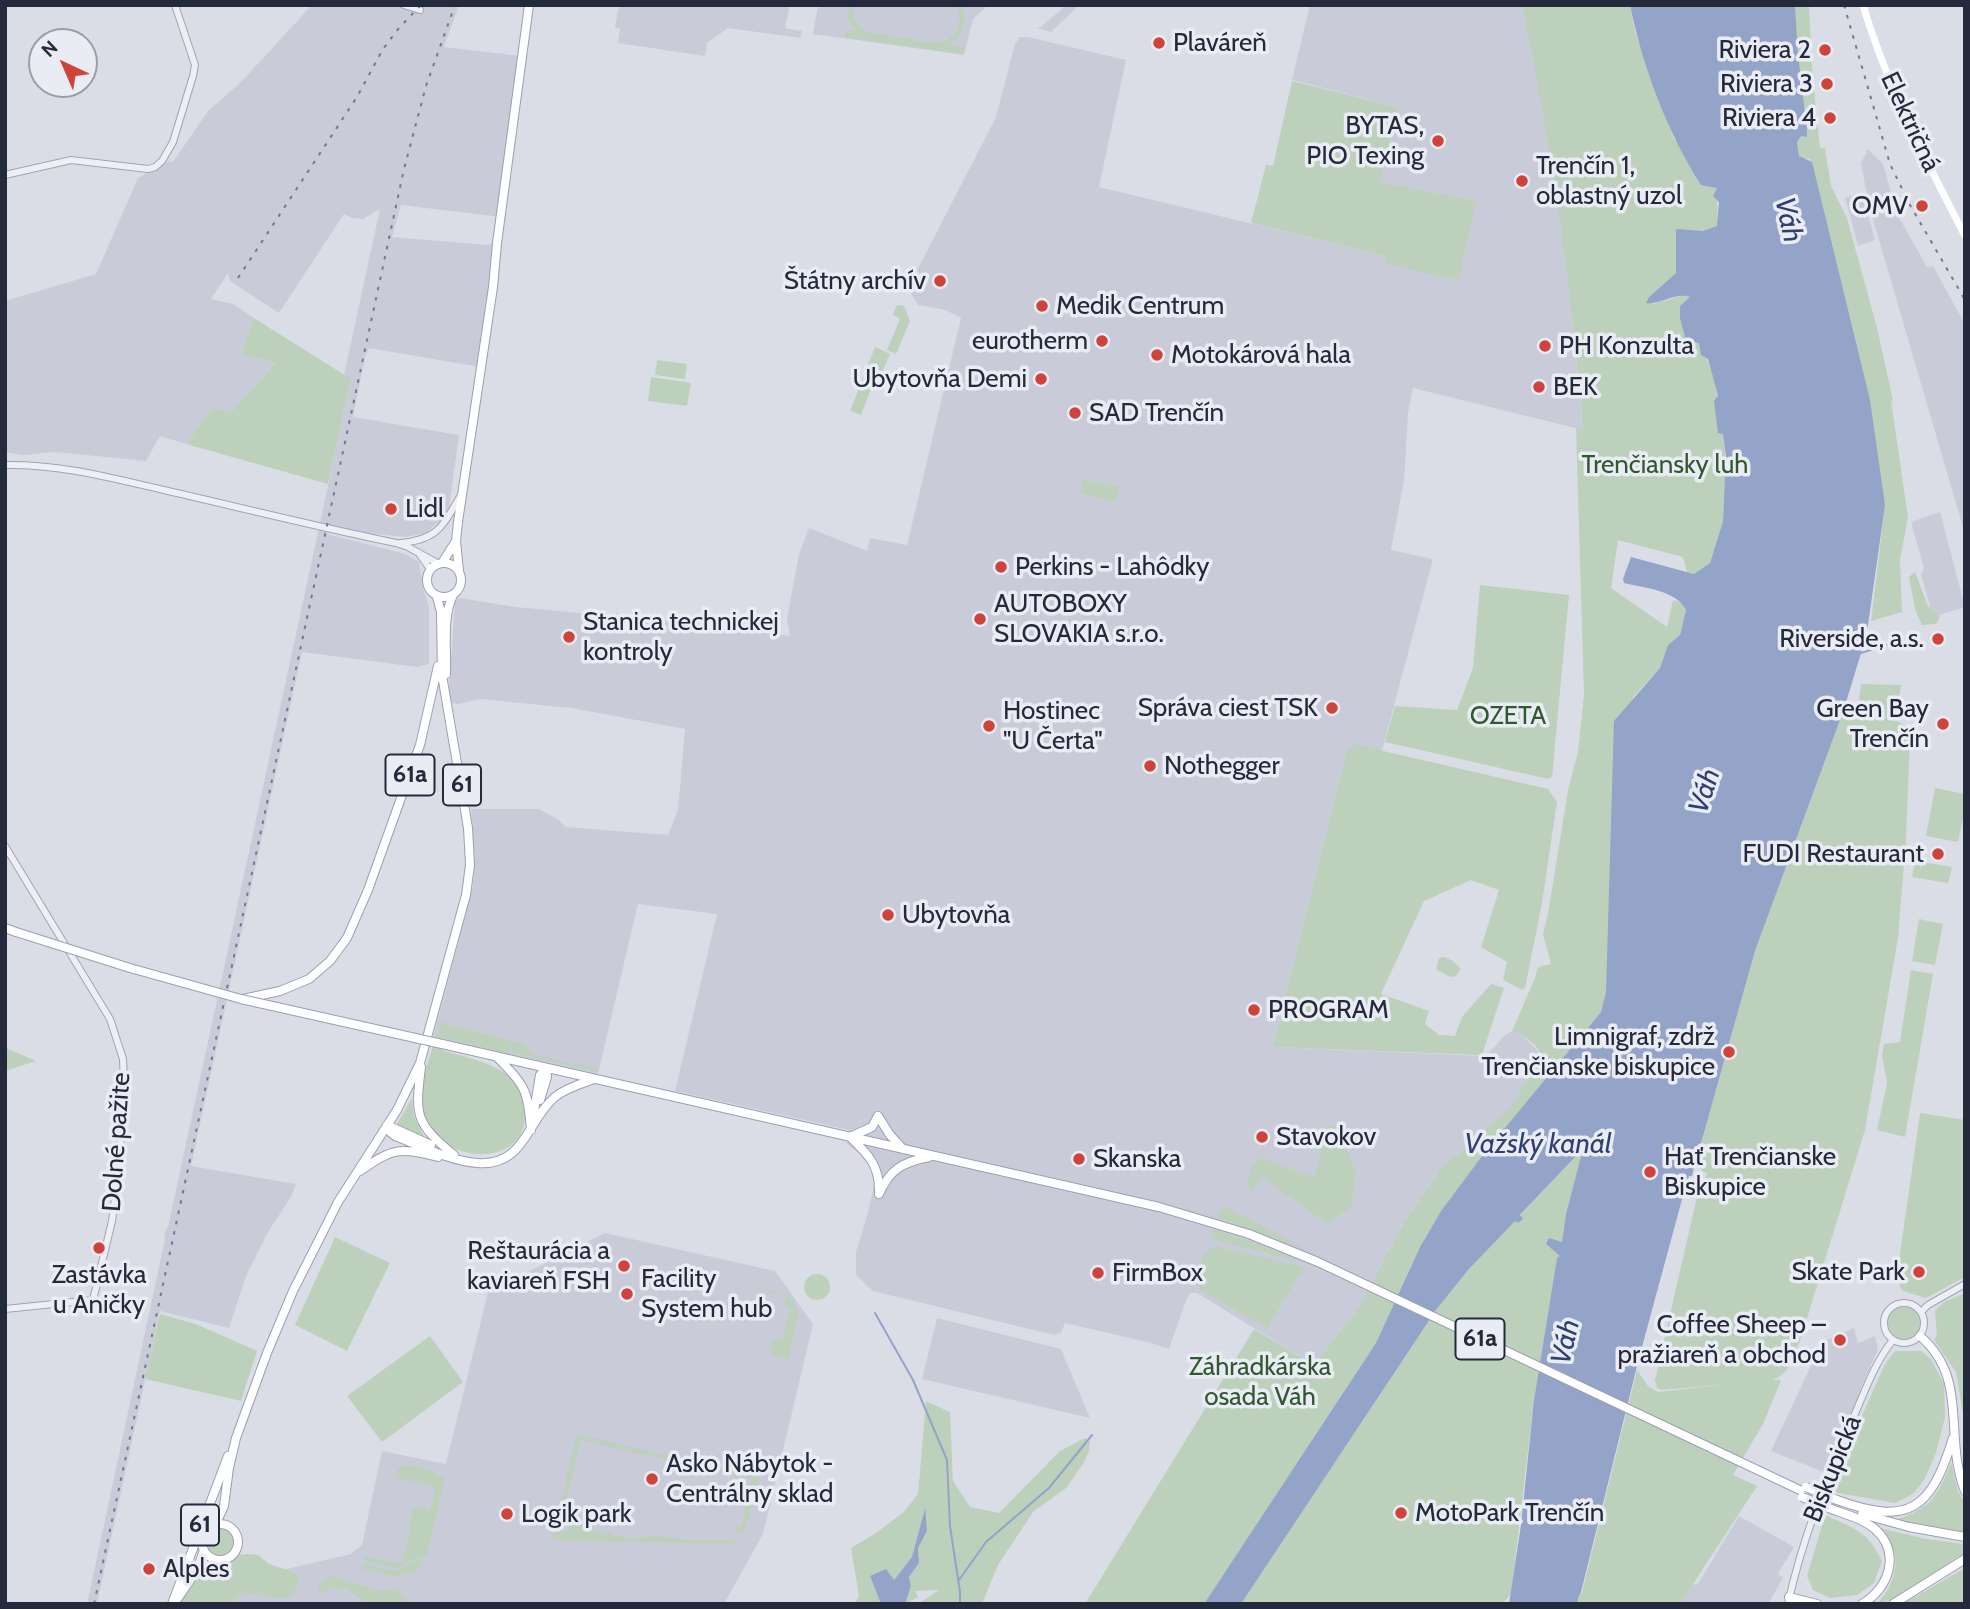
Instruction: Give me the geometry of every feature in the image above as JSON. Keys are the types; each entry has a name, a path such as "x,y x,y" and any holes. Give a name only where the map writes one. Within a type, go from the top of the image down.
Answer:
{"main road":[{"name":"61","path":"447,712 449,603 460,586 456,541 493,288 529,5"},
{"name":"Električná","path":"1863,5 1898,99 1965,236"},
{"name":"61","path":"173,1604 221,1468 232,1448 293,1291 309,1256 355,1174 411,1084 423,1055 466,895 470,865 468,828 440,656 441,612 437,597 427,586 430,569 441,563 456,541"},
{"path":"441,563 452,565 459,571"},
{"path":"437,597 448,598 453,595"},
{"name":"61a","path":"241,999 295,986 320,971 347,938 368,890 420,745 440,656"},
{"name":"61a","path":"5,928 130,968 241,999 935,1156 1225,1226 1318,1262 1765,1473"},
{"path":"423,1055 418,1096 419,1116 429,1135 459,1159"},
{"path":"497,1057 524,1086 531,1130"},
{"path":"531,1130 540,1075 546,1068"},
{"path":"355,1174 391,1151 411,1150 482,1163 500,1159 521,1145 556,1095 594,1079"},
{"path":"903,1149 878,1116 872,1127 850,1137 873,1161 879,1178 879,1194 896,1168 912,1160 935,1156"},
{"path":"387,1125 395,1136 459,1159"},
{"name":"61a","path":"1920,1336 1943,1359 1952,1381 1959,1477 1965,1491"},
{"name":"61a","path":"1604,1398 1648,1413 1765,1473 1836,1505 1909,1527 1965,1537"},
{"name":"61a","path":"1836,1505 1888,1513 1899,1512 1917,1504 1937,1480 1954,1432"},
{"name":"61","path":"173,1604 198,1568 204,1550 204,1535 215,1525 224,1506 232,1448"},
{"name":"61a","path":"1836,1505 1872,1527 1885,1542 1888,1551 1890,1561 1886,1581 1872,1598 1862,1604"},
{"name":"61","path":"198,1568 216,1559 228,1558 236,1550 238,1537 231,1527 224,1506"},
{"name":"61","path":"215,1525 231,1527"},
{"name":"61","path":"204,1550 216,1559"},
{"path":"1892,1604 1965,1559"},
{"path":"1789,1600 1817,1604"}],"street":[{"path":"5,174 71,160 148,169 159,165 173,142 195,65 175,5"},
{"path":"404,5 420,10"},
{"path":"5,466 35,465 78,470 306,525 396,543 441,563"},
{"path":"396,543 429,538 439,531 462,493"},
{"path":"419,554 430,569"},
{"name":"Dolné pažite","path":"5,846 110,1019 118,1038 124,1067 119,1167 111,1221 93,1300 5,1309"},
{"path":"1921,1312 1928,1305 1965,1284"},
{"path":"1906,1303 1916,1307 1924,1322 1920,1336 1907,1343 1893,1340 1884,1327 1890,1308 1906,1303"},
{"name":"Biskupická","path":"1789,1600 1809,1527 1823,1489 1874,1371 1893,1340"}],"shaded area":[{"path":"312,5 459,5 444,47 521,56 501,217 401,205 392,237 487,245 497,243 480,367 369,348 365,357 353,417 459,435 449,508 446,515 426,533 406,537 329,529 327,534 405,554 419,562 429,607 429,664 417,667 302,652 191,1166 296,1184 246,1276 229,1328 160,1311 97,1604 87,1604 164,1234 168,1227 351,379 344,375 380,209 363,219 344,214 279,313 230,281 228,273 211,299 233,304 254,318 241,355 276,363 230,413 212,409 186,444 160,436 146,461 56,452 23,455 5,452 5,301 96,274 138,178 169,161 173,162 208,111 241,82"},
{"path":"619,5 790,5 785,28 802,31 800,38 728,28 707,43 705,56 618,43 620,28 615,28"},
{"path":"818,5 988,5 973,19 964,55 813,34"},
{"path":"1061,5 1079,5 1051,32 1036,28 1041,27 1063,8"},
{"path":"1310,5 1522,5 1543,102 1557,188 1583,430 1413,388 1408,413 1404,480 1391,550 1433,559 1382,751 1347,751 1273,1047 1486,1056 1512,1031 1519,1032 1555,1068 1485,1152 1438,1172 1402,1225 1359,1307 1314,1365 1197,1293 1191,1293 1187,1298 1169,1349 1065,1323 1061,1333 1054,1335 873,1291 856,1275 856,1252 876,1174 869,1161 847,1144 849,1130 675,1091 717,914 638,904 598,1074 433,1037 473,887 475,857 471,809 539,809 559,820 565,827 668,835 678,810 685,729 571,708 480,699 451,703 449,688 455,602 459,598 516,607 611,616 617,613 790,636 787,619 799,554 809,528 867,551 870,538 907,545 961,318 945,310 918,305 908,288 996,117 1015,44 1020,37 1126,60 1099,187 1387,256 1385,262 1458,281 1380,182 1398,107 1292,80"},
{"path":"1868,149 1883,164 1897,214 1927,267 1933,266 1965,324 1965,534 1869,206 1861,163"},
{"path":"1862,193 1875,240 1858,246 1845,198"},
{"path":"1940,512 1965,607 1933,617 1921,574 1924,568 1911,522"},
{"path":"605,1233 775,1271 813,1324 763,1534 724,1604 221,1604 269,1573 351,1554 362,1545 382,1451 446,1464 488,1292"},
{"path":"937,1318 1061,1349 1090,1418 922,1379"},
{"path":"1854,1328 1858,1343 1875,1336 1878,1349 1826,1473 1771,1451 1822,1342"},
{"path":"1739,1516 1794,1547 1778,1574 1783,1578 1768,1604 1680,1604 1692,1583 1697,1585"}],"green space":[{"path":"848,5 852,5 854,21 867,32 934,43 948,40 957,30 960,16 957,5 962,5 963,28 949,45 964,48 963,54 845,37 846,30 856,31 849,20"},
{"path":"1522,5 1630,5 1635,32 1674,139 1717,188 1718,226 1704,231 1676,230 1676,273 1649,297 1653,304 1684,295 1690,297 1682,316 1686,337 1676,348 1691,342 1699,343 1706,357 1716,386 1727,464 1734,472 1725,474 1723,521 1710,563 1695,574 1687,572 1683,557 1618,540 1611,588 1667,627 1673,600 1683,603 1686,610 1680,635 1668,645 1660,668 1633,697 1606,992 1601,1012 1485,1152 1441,1211 1420,1247 1376,1343 1204,1604 1085,1604 1254,1329 1314,1365 1359,1307 1402,1225 1438,1172 1510,1108 1522,1091 1520,1089 1543,1060 1533,1044 1512,1031 1538,967 1551,964 1543,934 1568,790 1578,752 1584,695 1576,427 1583,429 1559,216"},
{"path":"1795,5 1809,5 1820,148 1825,148 1831,186 1847,218 1877,328 1893,400 1891,401 1908,517 1900,560 1902,612 1871,621 1885,505 1810,159 1799,156 1797,142 1801,136 1807,136 1807,129"},
{"path":"1292,81 1398,107 1380,182 1476,201 1458,281 1385,263 1386,256 1251,223 1266,165 1273,166"},
{"path":"897,305 904,306 910,321 896,354 887,350 900,319 893,315"},
{"path":"254,318 351,379 328,484 186,444 212,408 230,413 276,363 241,355"},
{"path":"875,347 890,354 880,377 876,376 861,415 850,411"},
{"path":"657,360 687,364 685,379 655,375"},
{"path":"651,377 691,383 687,406 648,401"},
{"path":"1083,479 1119,487 1115,502 1080,493"},
{"path":"1915,572 1928,606 1940,617 1936,624 1922,625 1915,609 1909,577"},
{"name":"OZETA","path":"1480,585 1569,595 1552,777 1548,779 1385,742 1395,706 1457,710 1473,668"},
{"path":"1861,684 1901,685 1895,720 1907,726 1910,735 1906,839 1898,938 1865,1130 1800,1341 1786,1371 1772,1380 1781,1380 1763,1424 1733,1475 1757,1486 1680,1604 1579,1604 1578,1598 1582,1592 1637,1370 1648,1386 1658,1392 1720,1385 1661,1390 1657,1388 1655,1380 1699,1188 1707,1174 1695,1165 1755,951 1845,706 1851,706 1852,714 1855,712 1892,718 1858,709"},
{"path":"1353,744 1548,789 1557,802 1542,903 1525,988 1522,990 1503,980 1507,962 1481,947 1499,890 1471,880 1424,901 1381,994 1429,1011 1425,1024 1439,1035 1455,1036 1462,1017 1491,984 1504,988 1482,1055 1273,1047 1347,751"},
{"path":"1935,788 1965,794 1958,842 1926,836"},
{"path":"1916,856 1921,857 1920,871 1922,862 1952,867 1948,883 1912,877"},
{"path":"1919,919 1943,924 1935,965 1912,961"},
{"path":"1444,957 1461,969 1456,976 1450,977 1436,969 1439,958"},
{"path":"1911,970 1933,974 1905,1137 1877,1130 1887,1083 1882,1055 1884,1044 1900,1042"},
{"path":"441,1022 527,1045 526,1049 530,1054 598,1069 598,1072 512,1053 512,1043 509,1054 444,1038 441,1050 483,1062 514,1080 524,1105 524,1127 515,1142 500,1151 482,1154 463,1152 445,1143 431,1130 422,1111 421,1090"},
{"path":"5,1043 6,1048 36,1061 5,1071"},
{"path":"412,1098 414,1117 425,1138 397,1124"},
{"path":"1920,1113 1965,1120 1965,1277 1926,1298 1903,1291 1900,1287 1900,1253"},
{"path":"1336,1125 1356,1172 1351,1207 1328,1224 1262,1177 1253,1191 1246,1185 1253,1164 1260,1158 1314,1177 1321,1156 1307,1133"},
{"path":"1583,1152 1566,1214 1562,1242 1553,1240 1550,1246 1560,1256 1557,1259 1534,1400 1511,1594 1502,1604 1241,1604 1436,1310 1468,1270 1515,1220 1518,1223 1523,1219 1520,1216 1577,1155"},
{"path":"1223,1206 1273,1231 1305,1250 1217,1217"},
{"path":"1213,1229 1306,1263 1217,1241 1211,1236"},
{"path":"335,1237 390,1263 347,1351 295,1325"},
{"path":"1215,1246 1304,1267 1267,1328 1201,1291 1199,1266 1205,1254"},
{"path":"817,1274 826,1278 830,1287 826,1296 817,1300 808,1296 804,1287 808,1278"},
{"path":"718,1278 773,1291 786,1296"},
{"path":"1965,1293 1965,1425 1956,1372 1934,1340 1937,1335 1935,1311 1944,1302"},
{"path":"786,1296 791,1298 798,1311 789,1359 774,1356 770,1352 774,1339 783,1340 790,1307 784,1305"},
{"path":"1904,1307 1916,1311 1920,1323 1916,1335 1904,1339 1892,1335 1888,1323 1892,1311"},
{"path":"160,1314 196,1324 257,1351 241,1401 145,1379"},
{"path":"430,1336 463,1382 382,1442 347,1396"},
{"path":"1895,1351 1921,1351 1931,1359 1944,1384 1945,1417 1936,1453 1924,1480 1913,1494 1895,1503 1838,1493 1830,1488 1884,1366"},
{"path":"926,1401 950,1412 953,1481 970,1507 999,1513 1060,1451 1085,1438 1090,1442 1089,1451 1066,1488 1033,1512 998,1565 982,1604 918,1604 939,1590 915,1591 918,1597 905,1604 911,1586 909,1577 919,1563 918,1548 927,1531 924,1510 912,1558 893,1581 870,1576 881,1604 854,1604 859,1596 851,1548 904,1512 918,1494"},
{"path":"577,1434 760,1478 744,1533 735,1531 736,1527 741,1527 752,1478 738,1475 735,1486 735,1476 581,1440 567,1499 563,1499 560,1511 564,1513 562,1519 558,1518 561,1520 559,1526 556,1526 560,1527 560,1531 566,1532 570,1521 581,1517 581,1522 594,1525 597,1521 597,1525 589,1528 590,1531 597,1529 598,1533 612,1533 630,1540 653,1535 686,1540 732,1540 738,1544 552,1540"},
{"path":"1951,1463 1958,1491 1965,1503 1965,1532 1896,1520 1918,1510 1932,1499"},
{"path":"401,1466 430,1471 444,1479 444,1483 427,1555 396,1568 364,1561 365,1556 398,1563 405,1560 402,1559 407,1546 413,1506 430,1510 435,1490 430,1485 397,1478 396,1473"},
{"path":"1825,1515 1859,1532 1871,1543 1882,1561 1874,1583 1857,1595 1830,1598 1813,1590 1807,1576"},
{"path":"1880,1528 1926,1539 1965,1544 1965,1555 1956,1558 1898,1597 1877,1604 1890,1585 1895,1566 1892,1548"},
{"path":"220,1529 229,1533 233,1542 229,1551 220,1555 211,1551 207,1542 211,1533"},
{"path":"237,1555 258,1555 269,1564 296,1573 299,1582 294,1589 296,1592 280,1599 250,1594 219,1605 180,1604 191,1584 207,1566 228,1562"},
{"path":"424,1557 417,1571 398,1577 362,1569 363,1564 395,1571"},
{"path":"1965,1568 1965,1604 1900,1604 1915,1597"},
{"path":"331,1576 382,1591 396,1590 404,1596 408,1604 368,1604 344,1588 341,1592 329,1586 324,1594 317,1589 324,1579"}],"water":[{"path":"1630,5 1795,5 1807,129 1807,137 1801,136 1797,142 1799,156 1812,162 1870,400 1885,505 1868,625 1861,653 1844,709 1755,951 1692,1176 1689,1176 1684,1192 1639,1358 1578,1604 1509,1604 1521,1525 1534,1400 1557,1258 1560,1256 1546,1244 1549,1238 1562,1242 1566,1214 1582,1153 1577,1155 1520,1215 1523,1219 1518,1223 1515,1221 1468,1270 1436,1310 1241,1604 1204,1604 1376,1343 1420,1247 1441,1211 1485,1152 1601,1012 1606,992 1614,721 1660,668 1668,645 1680,635 1686,610 1681,603 1667,594 1624,583 1623,579 1631,557 1694,574 1710,563 1723,521 1725,473 1734,472 1727,464 1723,434 1718,433 1714,401 1718,396 1708,359 1701,355 1699,343 1691,342 1675,348 1675,342 1685,337 1680,306 1690,297 1679,296 1646,303 1649,297 1676,273 1676,229 1703,231 1717,226 1719,202 1713,196 1717,188 1701,185 1667,121 1649,75"},
{"path":"925,1508 927,1531 918,1548 919,1563 909,1577 911,1586 905,1604 881,1604 870,1576 886,1569 894,1580 912,1557"}],"waterway":[{"path":"1861,653 1896,642"},
{"path":"875,1313 913,1380 947,1460 950,1526 960,1604"},
{"path":"959,1580 986,1542 1049,1488 1092,1435"}],"railway":[{"path":"238,278 357,97 383,49 421,5"},
{"path":"94,1604 404,169 426,86 455,5"},
{"path":"1844,5 1890,164 1910,205 1965,300"}],"place":[{"name":"Plaváreň","path":"1159,43"},
{"name":"Riviera 2","path":"1825,50"},
{"name":"Riviera 3","path":"1827,84"},
{"name":"Riviera 4","path":"1830,118"},
{"name":"BYTAS, PIO Texing","path":"1438,141"},
{"name":"Trenčín 1, oblastný uzol","path":"1522,181"},
{"name":"OMV","path":"1922,206"},
{"name":"Štátny archív","path":"940,281"},
{"name":"Medik Centrum","path":"1042,306"},
{"name":"eurotherm","path":"1102,341"},
{"name":"PH Konzulta","path":"1545,346"},
{"name":"Motokárová hala","path":"1157,355"},
{"name":"Ubytovňa Demi","path":"1041,379"},
{"name":"BEK","path":"1539,387"},
{"name":"SAD Trenčín","path":"1075,413"},
{"name":"Lidl","path":"391,509"},
{"name":"Perkins - Lahôdky","path":"1001,567"},
{"name":"AUTOBOXY SLOVAKIA s.r.o.","path":"980,619"},
{"name":"Stanica technickej kontroly","path":"569,637"},
{"name":"Riverside, a.s.","path":"1938,639"},
{"name":"Správa ciest TSK","path":"1332,708"},
{"name":"Green Bay Trenčín","path":"1943,724"},
{"name":"Hostinec \"U Čerta\"","path":"989,726"},
{"name":"Nothegger","path":"1150,766"},
{"name":"FUDI Restaurant","path":"1938,854"},
{"name":"Ubytovňa","path":"888,915"},
{"name":"PROGRAM","path":"1254,1010"},
{"name":"Limnigraf, zdrž Trenčianske biskupice","path":"1729,1052"},
{"name":"Stavokov","path":"1262,1137"},
{"name":"Skanska","path":"1079,1159"},
{"name":"Hať Trenčianske Biskupice","path":"1650,1172"},
{"name":"Zastávka u Aničky","path":"99,1248"},
{"name":"Reštaurácia a kaviareň FSH","path":"624,1266"},
{"name":"Skate Park","path":"1919,1272"},
{"name":"FirmBox","path":"1098,1273"},
{"name":"Facility System hub","path":"627,1294"},
{"name":"Coffee Sheep – pražiareň a obchod","path":"1840,1340"},
{"name":"Asko Nábytok - Centrálny sklad","path":"652,1479"},
{"name":"MotoPark Trenčín","path":"1401,1513"},
{"name":"Logik park","path":"507,1514"},
{"name":"Alples","path":"149,1569"}],"water label":[{"name":"Váh","path":"1788,220"},
{"name":"Váh","path":"1705,791"},
{"name":"Važský kanál","path":"1538,1145"},
{"name":"Váh","path":"1566,1342"}],"park label":[{"name":"Trenčiansky luh","path":"1665,465"},
{"name":"Záhradkárska osada Váh","path":"1260,1382"}]}
